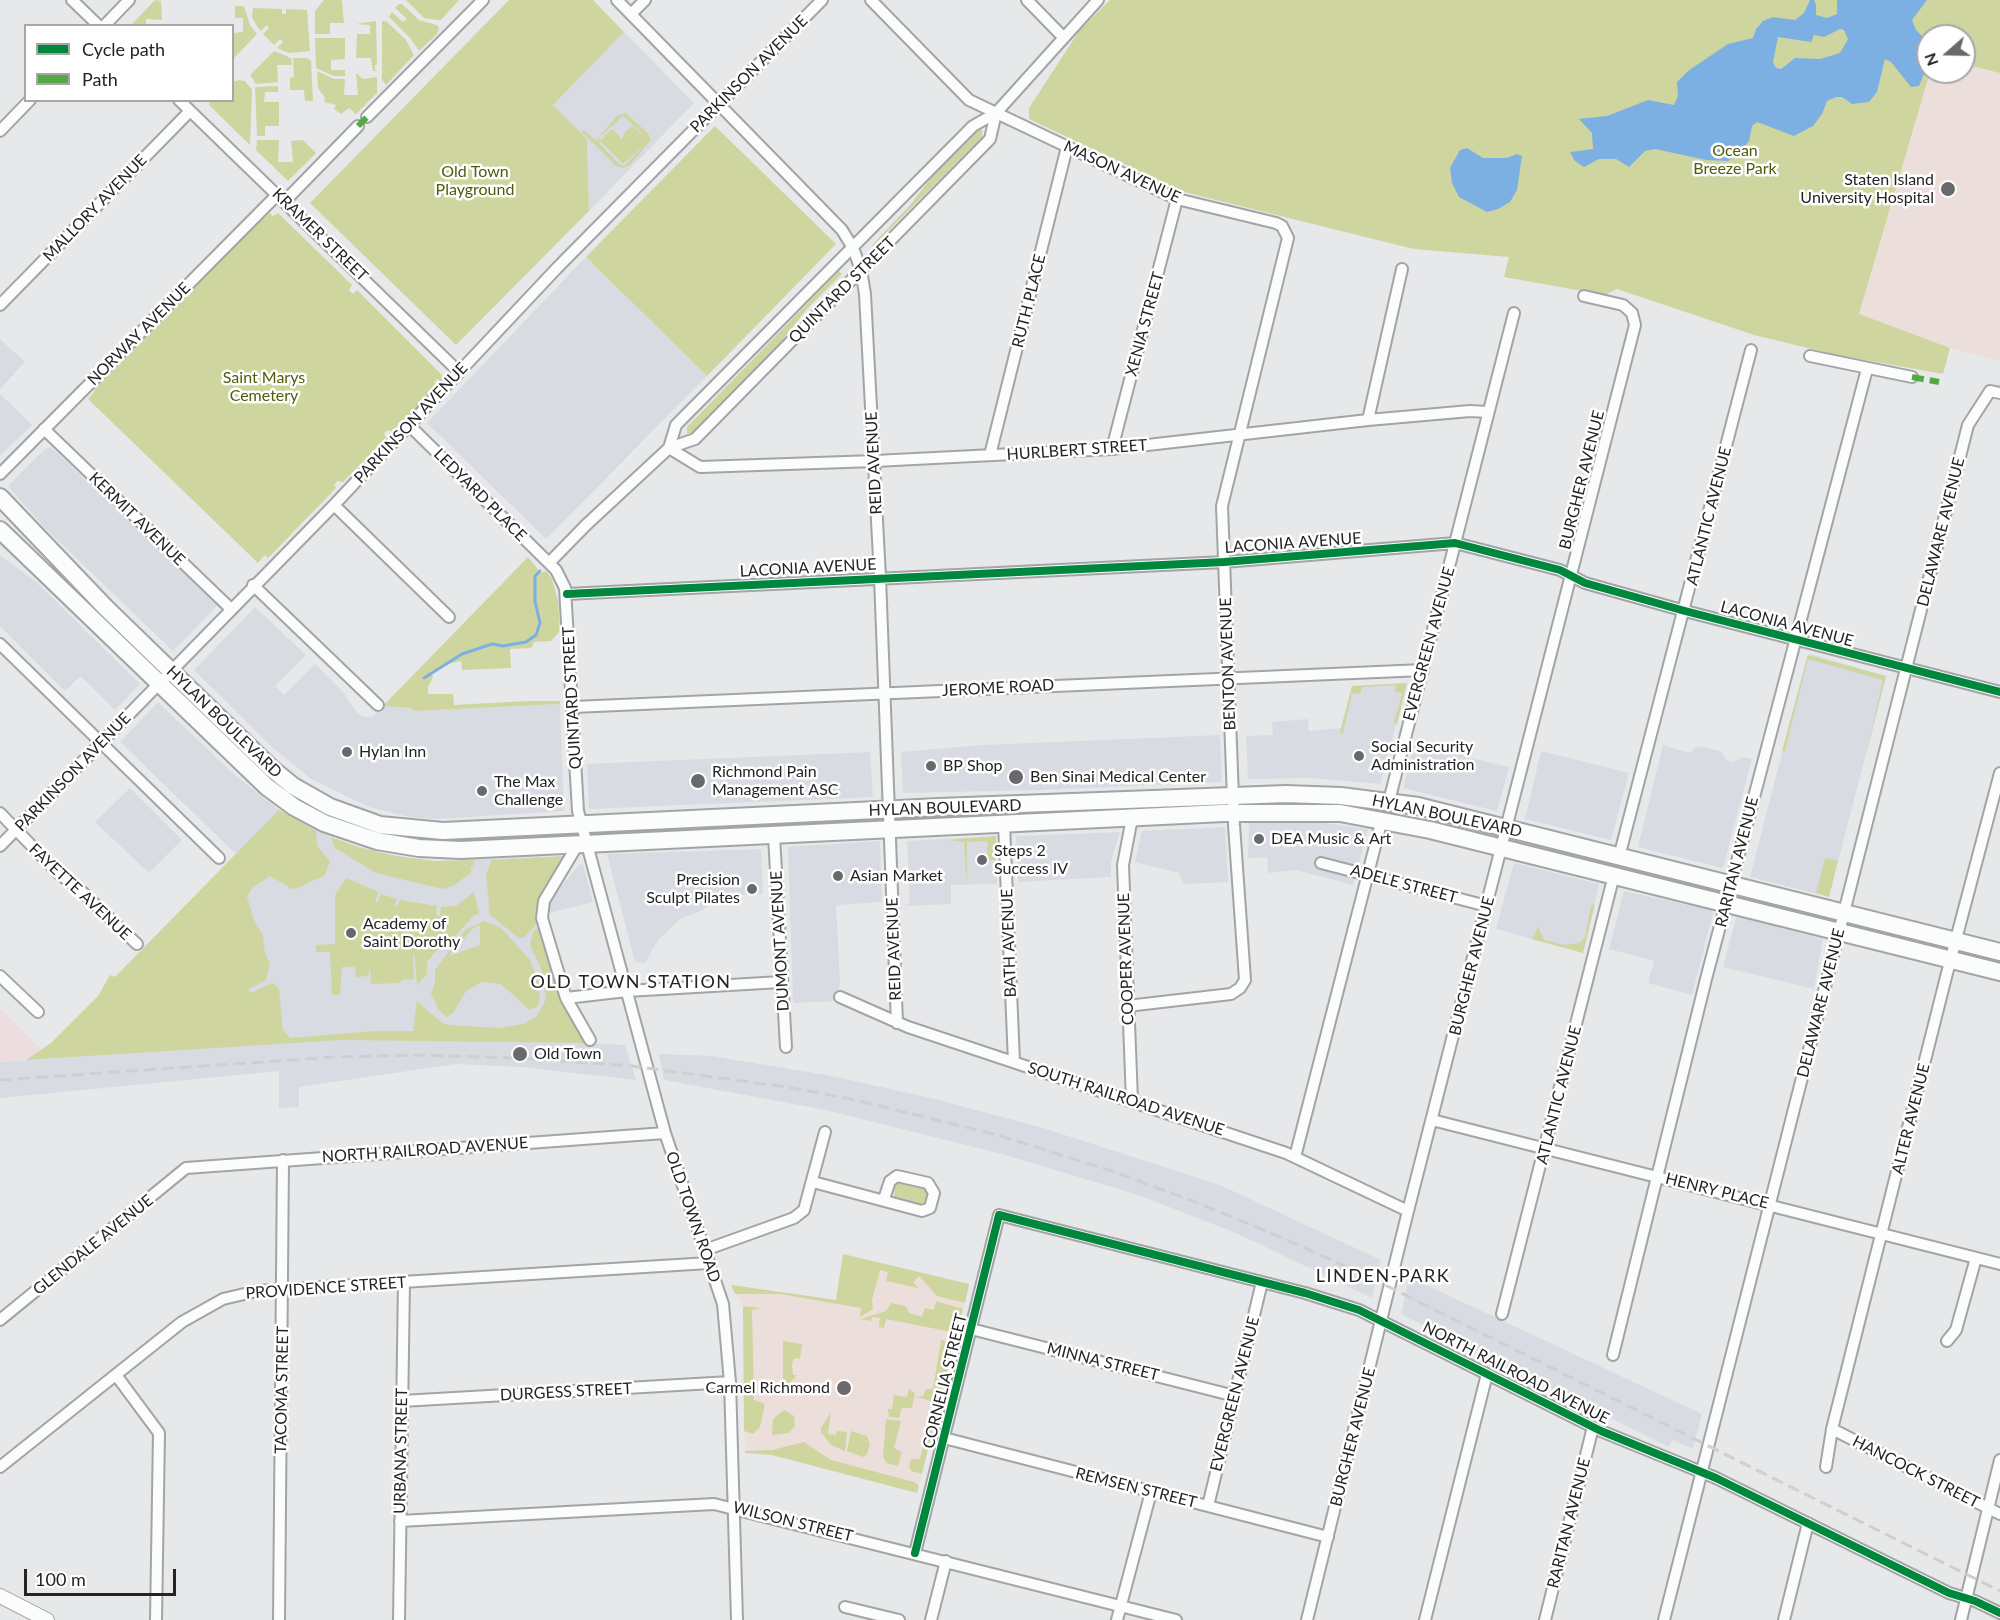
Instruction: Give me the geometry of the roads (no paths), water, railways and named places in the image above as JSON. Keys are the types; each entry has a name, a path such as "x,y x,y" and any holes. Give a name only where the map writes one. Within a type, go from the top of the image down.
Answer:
{"main road":[{"name":"HYLAN BOULEVARD","path":"0,497 32,533 280,777 316,800 351,816 391,827 432,831 889,810 1315,794 1389,801 1506,828 1619,856 1729,894"},
{"name":"HYLAN BOULEVARD","path":"0,530 267,787 294,807 338,829 385,843 431,849 583,844 1233,813 1322,812 1382,819 1614,875 1729,894 1953,950 2000,972"},
{"path":"0,540 18,549"},
{"name":"HYLAN BOULEVARD","path":"1953,950 2000,952"}],"street":[{"path":"72,0 99,24"},
{"path":"103,24 129,0"},
{"path":"367,117 483,0"},
{"name":"REID AVENUE","path":"617,0 842,230 853,248 861,270 865,294 875,461 897,1023"},
{"path":"631,14 645,0"},
{"name":"PARKINSON AVENUE","path":"0,846 253,585 334,505 718,104 822,0"},
{"name":"MASON AVENUE","path":"871,0 969,100 1177,200 1276,223 1286,231"},
{"path":"1027,0 1063,37"},
{"name":"QUINTARD STREET","path":"669,448 676,425 973,126 996,113 1098,0"},
{"path":"0,131 28,102"},
{"name":"KRAMER STREET","path":"181,102 459,372"},
{"name":"MALLORY AVENUE","path":"0,305 190,111"},
{"name":"QUINTARD STREET","path":"581,824 578,811 567,594 559,573 549,563 586,525 669,448 695,439 990,139 996,113"},
{"name":"NORWAY AVENUE","path":"0,474 281,197 358,126"},
{"name":"RUTH PLACE","path":"990,455 1067,147"},
{"name":"XENIA STREET","path":"1112,449 1177,200"},
{"name":"BENTON AVENUE","path":"1127,1006 1231,994 1243,984 1233,813 1222,506 1288,244 1286,231"},
{"path":"1368,420 1402,269"},
{"name":"BURGHER AVENUE","path":"1307,1620 1408,1211 1635,325 1632,313 1623,305 1584,296"},
{"name":"EVERGREEN AVENUE","path":"1389,801 1514,313"},
{"name":"ATLANTIC AVENUE","path":"1619,856 1752,350"},
{"path":"1810,356 1912,377"},
{"name":"RARITAN AVENUE","path":"1613,1355 1729,894 1867,369"},
{"name":"DELAWARE AVENUE","path":"1664,1620 1968,425 1995,392"},
{"name":"HURLBERT STREET","path":"669,448 692,464 707,467 875,461 1112,449 1368,420 1470,411 1488,412"},
{"name":"LEDYARD PLACE","path":"410,426 549,563"},
{"name":"KERMIT AVENUE","path":"44,429 231,609"},
{"path":"334,505 449,617"},
{"name":"LACONIA AVENUE","path":"567,594 1224,562 1455,543 1560,570 1586,583 1685,611 1906,670 2000,692"},
{"path":"253,585 378,705"},
{"path":"0,644 219,858"},
{"name":"JEROME ROAD","path":"573,707 1423,670"},
{"name":"ALTER AVENUE","path":"1826,1467 1832,1429 2000,773"},
{"name":"FAYETTE AVENUE","path":"0,813 58,873 77,887 137,944"},
{"name":"COOPER AVENUE","path":"1132,818 1123,866 1132,1101"},
{"path":"1294,1157 1382,819"},
{"name":"OLD TOWN ROAD","path":"581,824 583,844 627,991 665,1133 723,1304 730,1382 737,1620"},
{"name":"BATH AVENUE","path":"1004,824 1014,1062"},
{"name":"DUMONT AVENUE","path":"774,836 786,1047"},
{"path":"583,844 542,909 543,927 566,998 590,1040"},
{"name":"ADELE STREET","path":"1321,863 1487,906"},
{"name":"ATLANTIC AVENUE","path":"1502,1314 1614,875"},
{"path":"0,976 38,1012"},
{"path":"566,998 627,991 781,982"},
{"name":"SOUTH RAILROAD AVENUE","path":"840,998 897,1023 1294,1157 1408,1211"},
{"name":"HENRY PLACE","path":"1432,1120 1882,1232 2000,1264"},
{"path":"705,1250 794,1218 807,1205 825,1132"},
{"name":"NORTH RAILROAD AVENUE","path":"186,1168 665,1133"},
{"name":"TACOMA STREET","path":"279,1620 284,1160"},
{"name":"GLENDALE AVENUE","path":"0,1320 186,1168"},
{"path":"813,1182 925,1210 931,1205 934,1193 928,1183 897,1176 890,1181 884,1199"},
{"name":"NORTH RAILROAD AVENUE","path":"999,1215 1333,1301 1382,1320 1593,1427 1702,1472 1949,1593 2000,1613"},
{"name":"CORNELIA STREET","path":"915,1552 999,1215"},
{"path":"1947,1341 1956,1330 1976,1258"},
{"name":"PROVIDENCE STREET","path":"0,1467 182,1322 211,1303 238,1294 404,1281 710,1263"},
{"name":"URBANA STREET","path":"399,1620 404,1281"},
{"name":"EVERGREEN AVENUE","path":"1208,1506 1262,1282"},
{"name":"MINNA STREET","path":"971,1329 1235,1396"},
{"path":"1425,1620 1487,1374"},
{"path":"116,1375 159,1433 156,1620"},
{"name":"DURGESS STREET","path":"402,1401 730,1382"},
{"name":"RARITAN AVENUE","path":"1545,1620 1593,1427"},
{"name":"HANCOCK STREET","path":"1832,1429 2000,1514"},
{"name":"REMSEN STREET","path":"944,1438 1328,1537"},
{"path":"1961,1620 2000,1460"},
{"path":"1117,1620 1151,1492"},
{"name":"WILSON STREET","path":"400,1521 714,1504 915,1552 1176,1620"},
{"path":"1784,1620 1808,1523"},
{"path":"931,1620 946,1561"},
{"path":"0,1596 47,1620"},
{"path":"845,1607 899,1620"}],"water":[{"path":"1810,0 1814,0 1816,5 1816,15 1827,18 1837,14 1837,0 1927,0 1912,20 1916,30 1916,84 1920,84 1919,86 1911,87 1891,62 1885,59 1877,92 1869,102 1852,104 1842,97 1827,101 1822,114 1813,126 1794,136 1757,122 1752,126 1749,141 1739,154 1728,161 1706,160 1655,149 1645,151 1629,167 1616,159 1599,159 1584,167 1575,161 1570,152 1593,149 1592,133 1579,119 1607,116 1648,100 1674,105 1678,96 1677,82 1688,71 1728,44 1753,38 1756,29 1763,21 1773,17 1795,20 1804,13","holes":["1840,29 1844,30 1848,39 1840,53 1820,59 1795,58 1781,69 1776,68 1773,62 1778,37 1811,42 1814,35 1824,37"]},
{"path":"1467,148 1483,158 1507,158 1517,154 1522,156 1517,190 1510,202 1487,212 1459,197 1452,183 1450,168 1460,150"}],"waterway":[{"path":"424,678 462,654 492,644 503,646 526,642 536,635 540,623 535,601 535,576 540,571"}],"railway":[{"path":"0,1080 335,1057 414,1055 517,1058 632,1066 786,1087 847,1098 994,1134 1109,1170 1285,1239 1373,1279 2000,1591"}],"place":[{"name":"Staten Island University Hospital","path":"1948,189"},
{"name":"Hylan Inn","path":"347,752"},
{"name":"Social Security Administration","path":"1359,756"},
{"name":"BP Shop","path":"931,766"},
{"name":"Ben Sinai Medical Center","path":"1016,777"},
{"name":"Richmond Pain Management ASC","path":"698,781"},
{"name":"The Max Challenge","path":"482,791"},
{"name":"DEA Music & Art","path":"1259,839"},
{"name":"Steps 2 Success IV","path":"982,860"},
{"name":"Asian Market","path":"838,876"},
{"name":"Precision Sculpt Pilates","path":"752,889"},
{"name":"Academy of Saint Dorothy","path":"351,933"},
{"name":"Old Town","path":"520,1054"},
{"name":"Carmel Richmond","path":"844,1388"}],"district":[{"name":"OLD TOWN STATION","path":"631,982"},
{"name":"LINDEN-PARK","path":"1383,1276"}],"park label":[{"name":"Ocean Breeze Park","path":"1735,160"},
{"name":"Old Town Playground","path":"475,181"},
{"name":"Saint Marys Cemetery","path":"264,387"}]}
